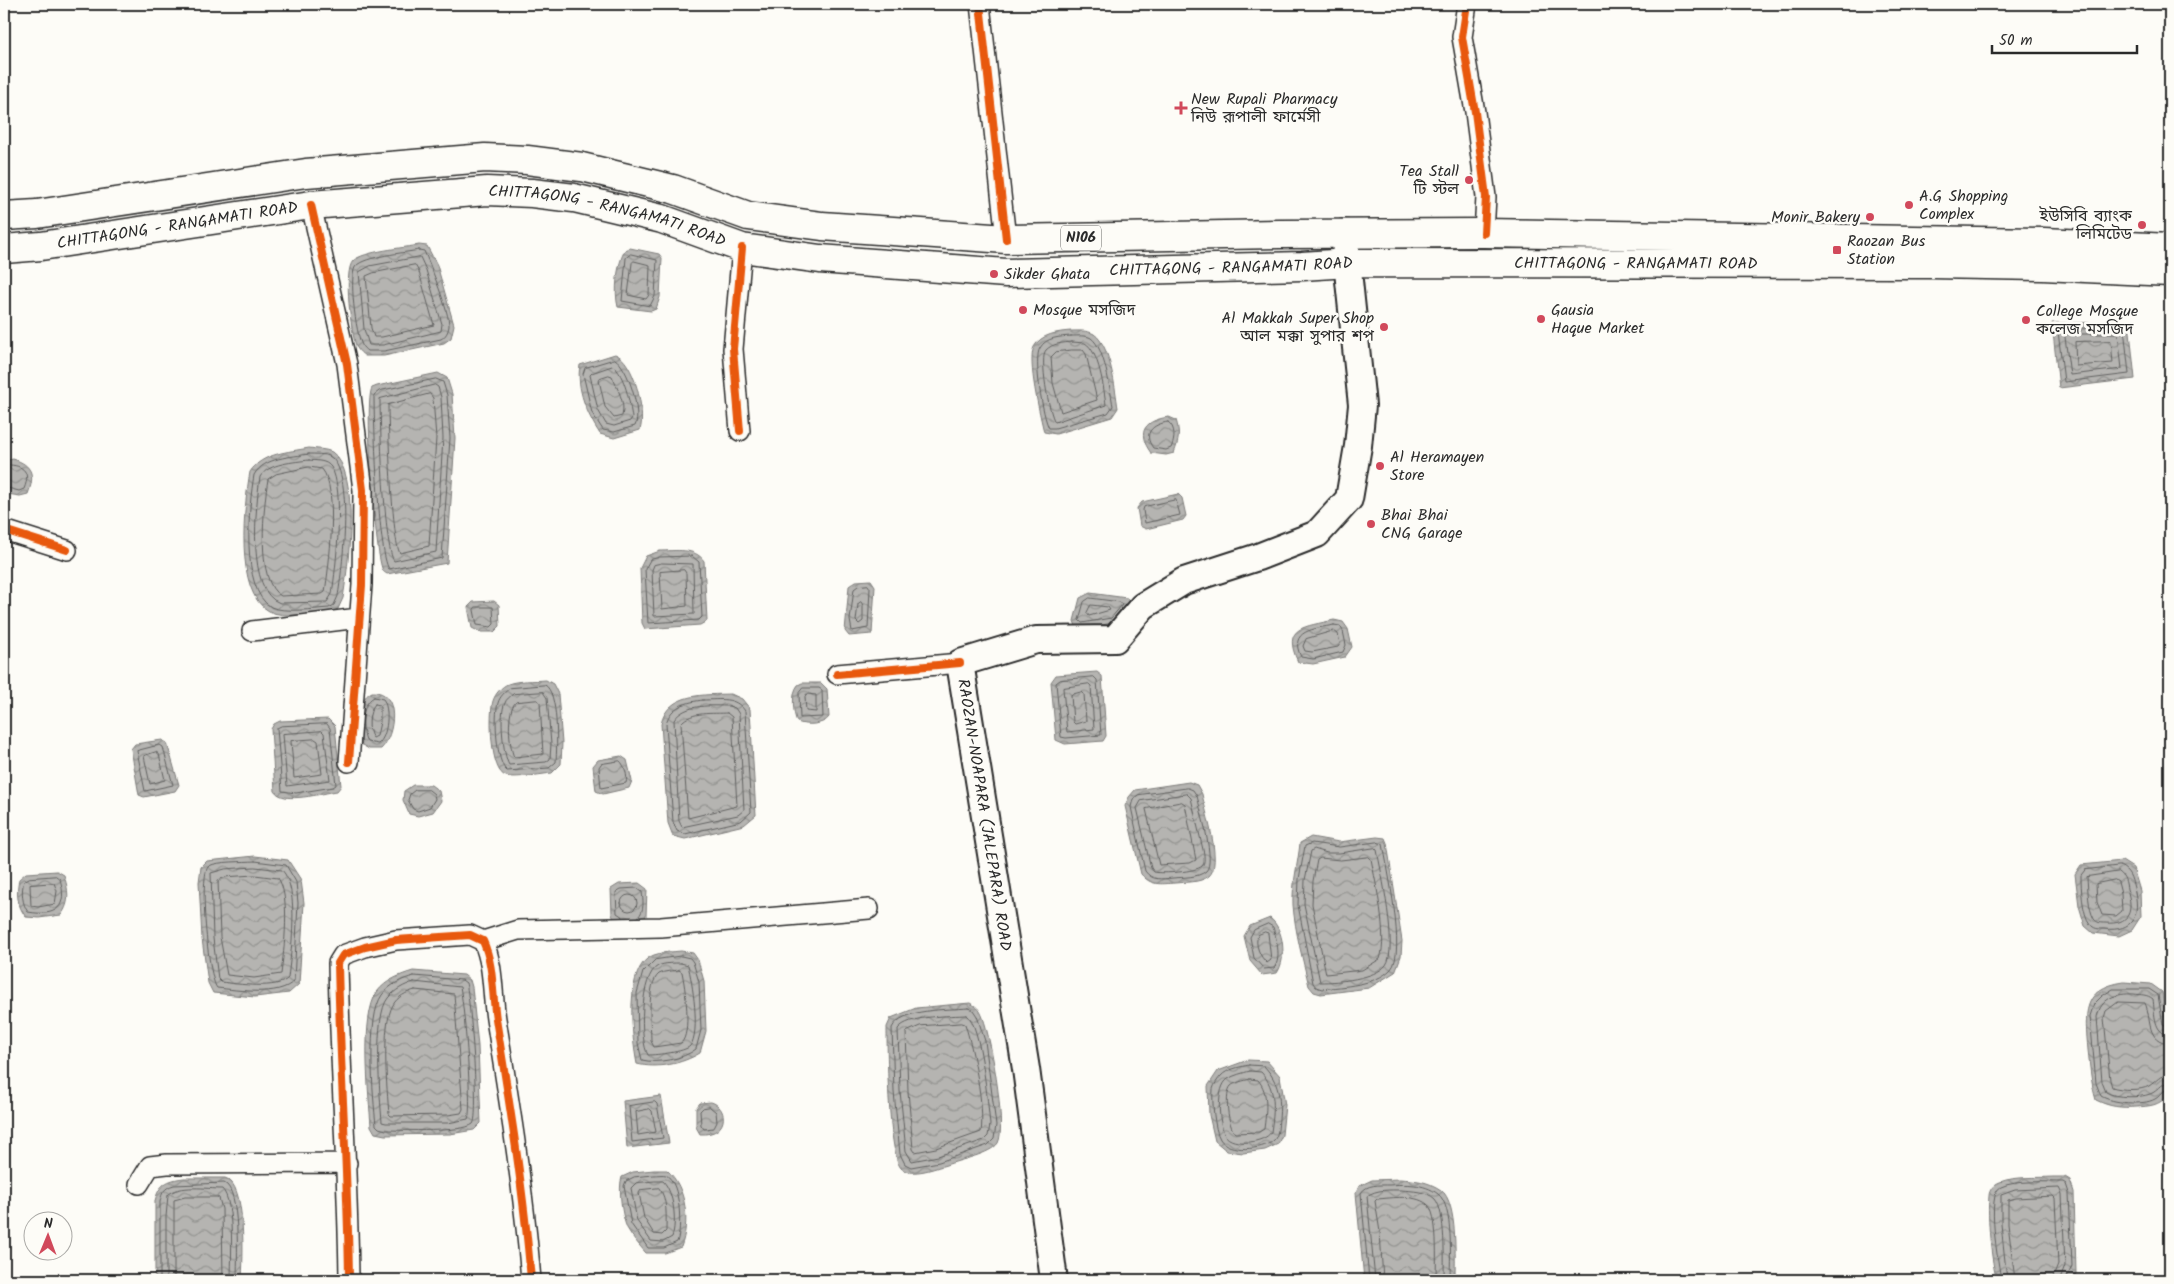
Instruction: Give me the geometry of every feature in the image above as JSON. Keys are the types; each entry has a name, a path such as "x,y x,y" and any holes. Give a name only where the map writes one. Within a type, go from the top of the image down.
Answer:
{"highway":[{"name":"CHITTAGONG - RANGAMATI ROAD","path":"4,216 37,214 306,172 485,158 528,160 582,167 673,188 748,216 822,226 1006,239 1344,233 1484,233 2044,242 2170,248"},
{"name":"CHITTAGONG - RANGAMATI ROAD","path":"4,249 40,246 311,205 463,193 532,192 574,198 662,218 742,248 820,260 1006,273 1302,266 1348,263 1922,264 2043,266 2170,272"}],"main road":[{"name":"RAOZAN-NOAPARA (JALEPARA) ROAD","path":"1054,1280 1026,1068 960,663 1036,640 1115,639 1142,606 1184,581 1258,557 1317,534 1349,499 1358,446 1362,405 1344,233"}],"street":[{"path":"980,4 1006,239"},
{"path":"1467,4 1462,37 1475,112 1486,197 1484,233"},
{"path":"311,205 347,364 363,490 362,585 349,762"},
{"path":"740,431 733,349 742,248"},
{"path":"4,530 67,550"},
{"path":"252,631 359,618"},
{"path":"837,674 960,663"},
{"path":"349,1280 347,1163 341,1084 338,964 343,955 365,947 396,940 470,935 484,941 518,930 661,927 869,909"},
{"path":"484,941 489,952 496,1017 512,1108 531,1280"},
{"path":"140,1184 150,1166 167,1164 347,1163"}],"water":[{"path":"419,245 427,246 437,265 454,325 451,338 444,343 384,356 365,356 357,348 350,317 348,289 350,267 353,261 374,252"},
{"path":"630,248 659,254 662,258 660,297 656,309 651,311 618,307 616,294 618,270 625,250"},
{"path":"2129,322 2135,379 2059,388 2052,323"},
{"path":"1071,331 1089,332 1100,340 1114,379 1118,408 1112,417 1056,434 1044,432 1033,376 1032,354 1034,347 1045,336"},
{"path":"615,354 622,358 633,376 640,400 641,422 640,430 614,438 600,434 595,426 581,392 579,374 580,365"},
{"path":"438,373 447,378 452,394 455,438 447,563 387,574 383,570 379,556 376,534 369,419 372,388"},
{"path":"1169,417 1176,420 1178,429 1178,440 1174,453 1166,455 1151,453 1144,439 1145,428 1154,421"},
{"path":"309,448 332,452 341,463 347,479 350,499 350,521 343,598 338,609 330,613 282,615 269,611 258,601 250,586 246,568 244,526 250,472 268,457"},
{"path":"13,459 25,464 31,472 32,477 28,494 20,496 7,494 4,489 4,461"},
{"path":"1178,494 1182,498 1186,516 1183,520 1146,529 1140,526 1137,508 1142,502"},
{"path":"678,550 690,552 704,561 707,621 700,625 645,629 642,623 640,568 646,556 660,551"},
{"path":"871,580 875,586 872,634 849,636 845,631 849,586 856,581"},
{"path":"1090,593 1127,598 1130,603 1114,622 1095,627 1076,626 1074,621 1080,598"},
{"path":"494,601 499,605 500,626 494,632 480,632 472,628 468,607 473,602"},
{"path":"1334,620 1343,622 1348,629 1352,647 1345,657 1313,664 1298,662 1293,650 1292,641 1294,635 1305,627"},
{"path":"1097,672 1102,676 1106,736 1103,741 1065,744 1056,740 1051,682 1056,675"},
{"path":"546,680 553,684 558,694 562,743 561,764 552,773 521,777 506,776 501,772 497,764 492,742 491,718 494,698 501,688 508,684 522,681"},
{"path":"802,683 821,683 827,689 829,717 827,720 814,724 797,722 794,714 794,693 798,685"},
{"path":"372,692 381,693 388,698 393,715 390,734 381,749 369,749 362,745 359,731 360,708 366,696"},
{"path":"731,694 742,699 750,709 756,815 744,825 685,839 673,836 668,823 661,724 665,714 671,706 689,697"},
{"path":"328,719 335,726 341,786 337,791 304,797 294,798 279,795 275,791 271,729 274,724 280,721"},
{"path":"162,740 167,743 179,785 175,791 144,797 139,795 131,749 135,744"},
{"path":"621,756 627,760 632,781 629,788 603,794 596,791 593,766 598,760"},
{"path":"1189,782 1197,785 1202,794 1214,849 1213,870 1209,876 1197,881 1165,884 1148,881 1141,874 1125,806 1135,790"},
{"path":"413,785 431,785 439,791 441,801 433,812 418,816 409,814 403,800 404,791"},
{"path":"1311,837 1339,842 1377,837 1385,838 1387,843 1402,941 1401,956 1395,972 1369,988 1321,994 1314,992 1309,986 1296,925 1293,897 1300,843"},
{"path":"255,856 288,860 301,880 304,903 299,984 289,993 255,997 213,993 208,983 202,939 199,882 201,867 207,861"},
{"path":"2122,861 2133,868 2140,891 2141,916 2132,930 2119,936 2093,933 2085,926 2079,906 2075,874 2081,865"},
{"path":"57,871 64,875 67,890 66,905 61,915 39,918 26,917 18,899 19,879 26,873"},
{"path":"639,883 647,889 646,916 640,922 616,921 612,915 611,889 619,884"},
{"path":"1270,918 1275,923 1281,936 1282,960 1277,973 1262,975 1250,961 1244,936 1250,926"},
{"path":"681,951 693,953 698,960 704,981 706,1031 700,1053 685,1060 661,1066 637,1064 633,1038 632,1004 638,973 644,962 654,955"},
{"path":"413,971 464,975 470,980 478,1046 481,1123 474,1130 450,1134 385,1135 375,1133 371,1126 367,1037 372,1004 377,992 385,984 398,976"},
{"path":"2124,982 2151,984 2162,992 2169,1045 2169,1087 2164,1099 2150,1106 2126,1107 2106,1104 2096,1100 2093,1087 2086,1025 2089,1005 2093,997 2100,990 2110,985"},
{"path":"970,1003 978,1008 981,1013 993,1057 999,1099 1000,1134 998,1143 989,1150 966,1159 924,1171 907,1171 902,1169 897,1161 891,1125 887,1027 891,1018 916,1008"},
{"path":"1248,1060 1267,1061 1280,1076 1285,1105 1282,1135 1278,1144 1265,1150 1243,1153 1227,1151 1215,1141 1209,1115 1208,1086 1218,1071"},
{"path":"661,1096 669,1143 627,1148 623,1101"},
{"path":"711,1102 721,1109 723,1121 716,1131 700,1134 696,1127 696,1108 700,1103"},
{"path":"667,1170 674,1177 683,1196 685,1206 684,1238 681,1247 665,1253 646,1253 643,1250 627,1228 621,1202 620,1188 622,1177 633,1172"},
{"path":"2065,1177 2070,1180 2074,1192 2076,1274 2071,1279 2058,1280 1997,1280 1991,1251 1989,1226 1989,1194 1991,1189 1996,1184 2006,1180"},
{"path":"184,1178 225,1178 232,1183 237,1193 242,1224 242,1280 155,1280 155,1201 161,1187 173,1180"},
{"path":"1400,1179 1426,1183 1441,1190 1446,1196 1453,1218 1455,1280 1364,1280 1356,1193 1359,1186 1372,1180"}],"cycle path":[{"path":"980,4 1006,239"},
{"path":"1467,4 1462,37 1475,112 1486,197 1484,233"},
{"path":"311,205 347,364 363,490 362,585 349,762"},
{"path":"740,431 733,349 742,248"},
{"path":"4,530 67,550"},
{"path":"837,674 960,663"},
{"path":"349,1280 338,963 343,955 365,947 396,940 470,935 483,941 491,969 496,1019 521,1182 531,1280"}],"place":[{"name":"New Rupali Pharmacy নিউ রূপালী ফার্মেসী","path":"1181,108"},
{"name":"Tea Stall টি স্টল","path":"1469,180"},
{"name":"A.G Shopping Complex","path":"1909,205"},
{"name":"Monir Bakery","path":"1870,217"},
{"name":"ইউসিবি ব্যাংক লিমিটেড","path":"2142,225"},
{"name":"Raozan Bus Station","path":"1837,250"},
{"name":"Sikder Ghata","path":"994,274"},
{"name":"Mosque মসজিদ","path":"1023,310"},
{"name":"Gausia Haque Market","path":"1541,319"},
{"name":"College Mosque কলেজ মসজিদ","path":"2026,320"},
{"name":"Al Makkah Super Shop আল মক্কা সুপার শপ","path":"1384,327"},
{"name":"Al Heramayen Store","path":"1380,466"},
{"name":"Bhai Bhai CNG Garage","path":"1371,524"}]}
